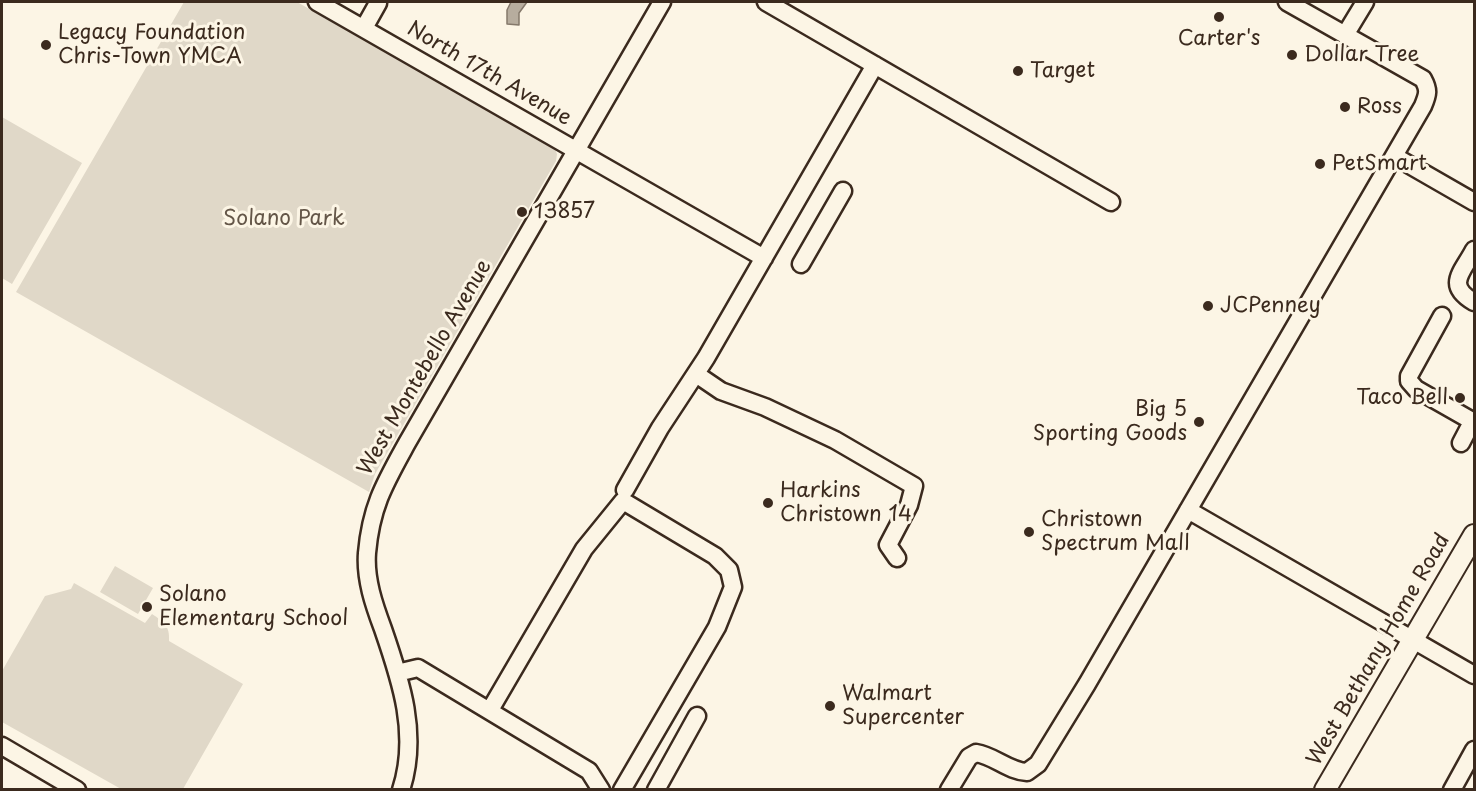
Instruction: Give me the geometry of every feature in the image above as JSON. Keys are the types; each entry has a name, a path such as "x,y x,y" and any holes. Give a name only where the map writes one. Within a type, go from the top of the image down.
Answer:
{"main road":[{"name":"West Bethany Home Road","path":"1325,789 1474,535"}],"street":[{"name":"North 17th Avenue","path":"317,2 764,258"},
{"name":"West Montebello Avenue","path":"401,789 407,760 409,727 397,672 373,600 368,570 367,554 374,509 383,486 407,443 662,2"},
{"path":"766,2 1111,202"},
{"path":"950,789 969,757 976,753 984,754 1018,771 1027,772 1038,764 1423,106 1428,88 1423,79 1287,2"},
{"path":"1346,35 1365,2"},
{"path":"364,28 378,3"},
{"path":"625,490 660,429 696,374 875,65"},
{"path":"1394,156 1472,194"},
{"path":"801,264 843,191"},
{"path":"1474,250 1457,281 1459,290 1474,302"},
{"path":"1442,316 1409,376 1409,381 1416,388 1473,422 1461,443"},
{"path":"696,374 722,391 765,407 835,440 914,486 909,505 888,545 897,558"},
{"path":"490,710 584,549 623,501 644,513 715,556 729,570 733,587 717,627 622,789"},
{"path":"1188,510 1474,675"},
{"path":"397,672 418,669 490,710 590,771 601,789"},
{"path":"656,789 697,716"},
{"path":"2,746 72,788"},
{"path":"1452,789 1474,750"}],"green space":[{"name":"Solano Park","path":"184,2 297,2 554,147 557,154 556,161 375,474 369,492 16,292"},
{"path":"2,117 82,163 12,284 2,278"},
{"path":"115,566 153,588 138,614 100,592"},
{"path":"74,583 145,623 152,614 165,625 169,641 243,684 183,789 121,789 2,722 2,671 45,596 71,589"}],"shaded area":[{"path":"511,2 527,2 519,13 519,25 507,24 507,10"}],"place":[{"name":"Carter's","path":"1219,17"},
{"name":"Legacy Foundation Chris-Town YMCA","path":"46,45"},
{"name":"Dollar Tree","path":"1292,55"},
{"name":"Target","path":"1018,71"},
{"name":"Ross","path":"1345,107"},
{"name":"PetSmart","path":"1320,164"},
{"name":"13857","path":"522,212"},
{"name":"JCPenney","path":"1208,306"},
{"name":"Taco Bell","path":"1460,398"},
{"name":"Big 5 Sporting Goods","path":"1199,422"},
{"name":"Harkins Christown 14","path":"768,503"},
{"name":"Christown Spectrum Mall","path":"1029,532"},
{"name":"Solano Elementary School","path":"147,607"},
{"name":"Walmart Supercenter","path":"830,706"}]}
